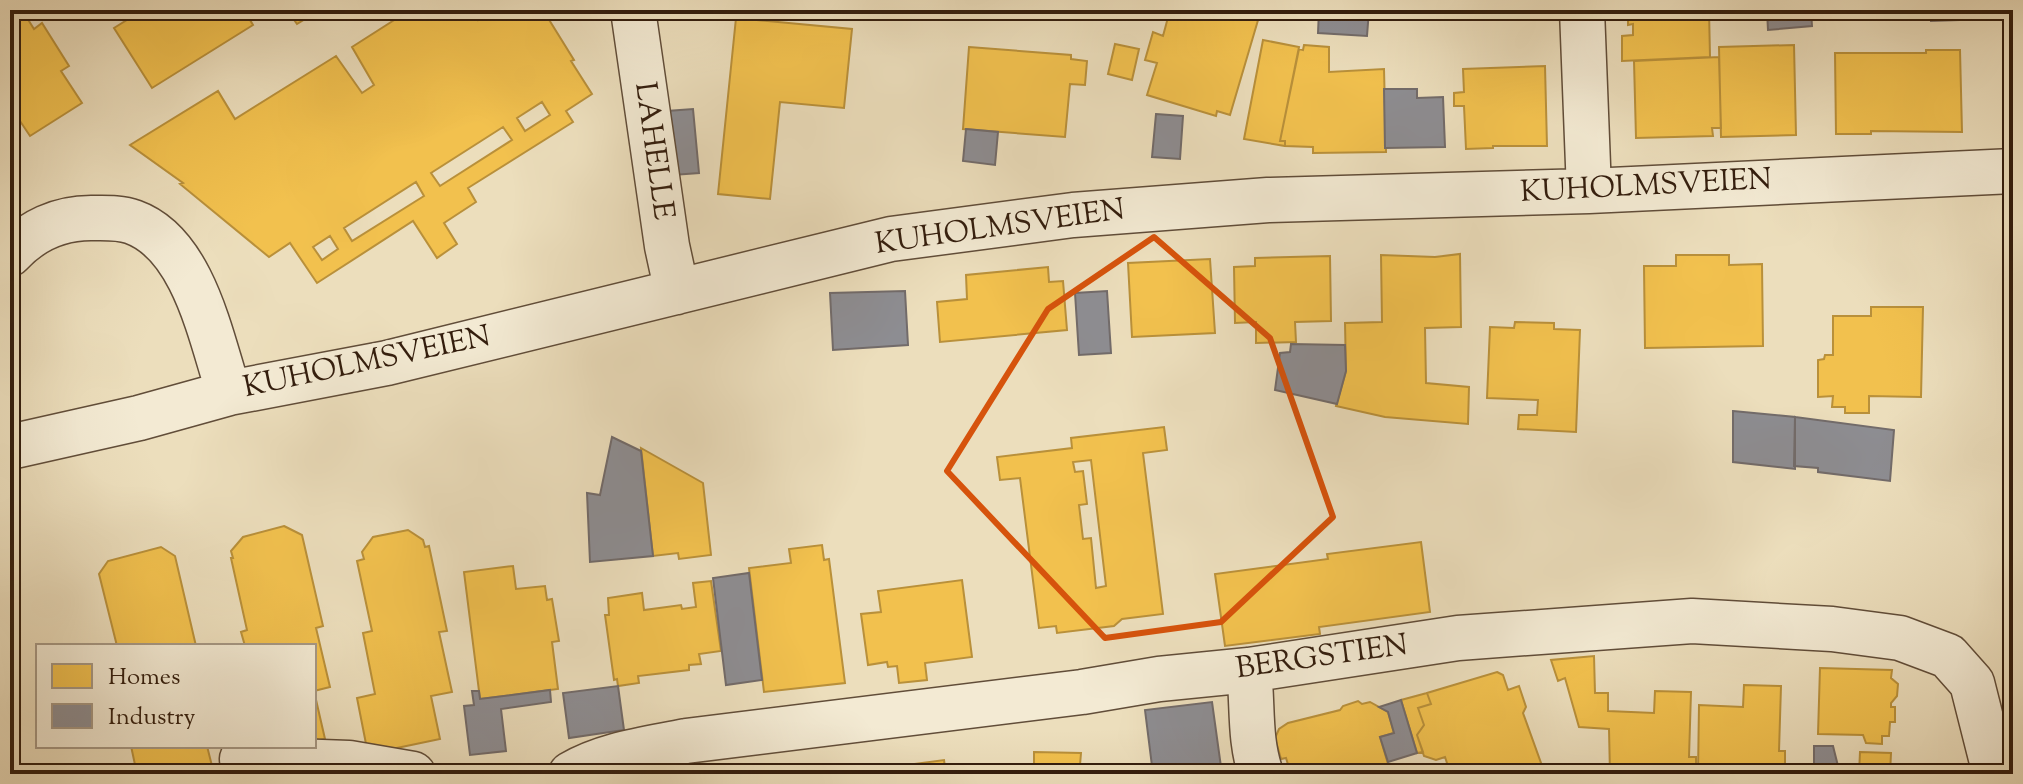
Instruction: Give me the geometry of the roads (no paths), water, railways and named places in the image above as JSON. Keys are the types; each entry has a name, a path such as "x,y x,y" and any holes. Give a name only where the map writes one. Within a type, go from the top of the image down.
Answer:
{"street":[{"name":"LAHELLE","path":"633,10 667,246 677,292"},
{"path":"1582,10 1589,191"},
{"name":"KUHOLMSVEIEN","path":"10,447 139,418 229,393 387,363 891,239 1073,215 1268,200 1589,191 2013,171"},
{"path":"10,254 23,240 54,224 77,218 134,222 149,231 174,252 196,292 229,393"},
{"name":"BERGSTIEN","path":"571,774 598,761 686,741 1249,670 1458,638 1692,621 1832,629 1900,638 1948,656 1972,683 1995,774"},
{"path":"1249,670 1253,700 1252,738 1261,774"},
{"path":"242,759 349,763 413,774"}]}
